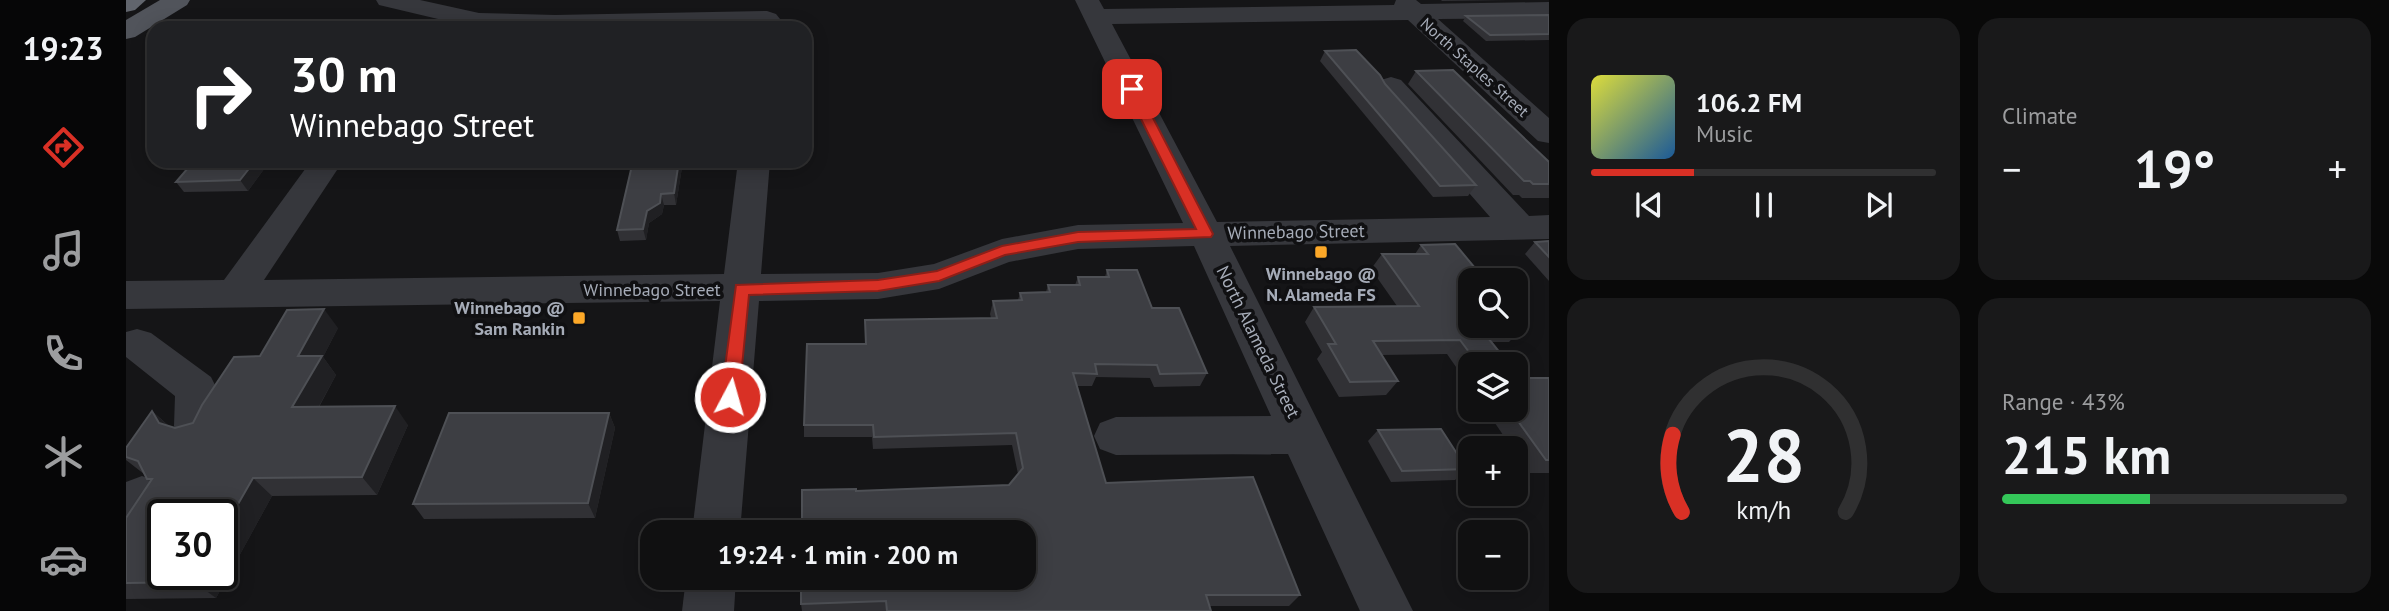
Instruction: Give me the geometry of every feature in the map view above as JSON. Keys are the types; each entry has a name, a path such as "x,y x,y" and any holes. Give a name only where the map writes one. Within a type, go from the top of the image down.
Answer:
{"highway":[{"path":"126,5 134,0"}],"main road":[{"path":"126,31 178,0"}],"street":[{"path":"388,0 427,19 479,21"},
{"path":"1091,8 1408,6 1549,10"},
{"name":"North Staples Street","path":"1408,6 1549,134"},
{"name":"North Alameda Street","path":"1091,8 1206,234 1387,611"},
{"path":"616,21 768,16"},
{"path":"1391,86 1534,228"},
{"path":"235,293 322,168"},
{"path":"717,520 753,168"},
{"name":"Winnebago Street","path":"126,295 878,286 939,276 1002,251 1078,237 1534,228"},
{"path":"176,294 132,351 196,388 196,426"},
{"path":"1116,436 1302,435"},
{"path":"708,611 710,590"}],"building":[{"path":"1549,15 1549,34 1490,35 1466,16"},
{"path":"1356,50 1476,185 1440,186 1325,51"},
{"path":"1453,70 1549,162 1549,184 1524,181 1416,71"},
{"path":"188,168 249,168 240,180 176,182"},
{"path":"631,168 678,168 674,193 661,194 660,203 647,211 643,229 617,230"},
{"path":"1549,241 1549,257 1535,242"},
{"path":"1455,244 1475,268 1458,268 1458,338 1488,338 1499,352 1469,352 1460,340 1373,341 1398,381 1350,382 1328,344 1336,344 1314,307 1419,306 1382,254 1428,254 1421,245"},
{"path":"1107,270 1137,270 1152,308 1179,308 1207,373 1160,374 1157,365 1095,364 1097,374 1073,373 1106,483 1253,477 1300,595 1206,595 1211,611 887,611 886,601 801,604 801,590 1036,590 1036,520 802,520 802,490 856,491 1009,485 1023,468 1016,433 874,437 873,425 804,425 807,344 866,344 865,320 997,318 993,301 1022,300 1020,293 1050,292 1048,285 1080,285 1078,277 1109,277"},
{"path":"324,309 298,356 322,356 292,407 395,406 362,477 253,478 238,504 238,499 147,499 147,583 126,583 126,518 152,479 147,479 138,461 126,457 126,448 152,411 159,423 175,428 193,423 234,357 260,356 287,310"},
{"path":"1528,378 1549,378 1549,460 1546,460 1519,422 1528,422"},
{"path":"449,413 609,413 588,503 413,504"},
{"path":"1441,429 1458,455 1458,469 1402,471 1378,430"}],"place":[{"name":"Winnebago @ N. Alameda FS","path":"1321,252"},
{"name":"Winnebago @ Sam Rankin","path":"579,318"}],"route":[{"path":"730,397 741,289 878,286 939,276 1002,251 1078,237 1206,234 1132,89"}]}
